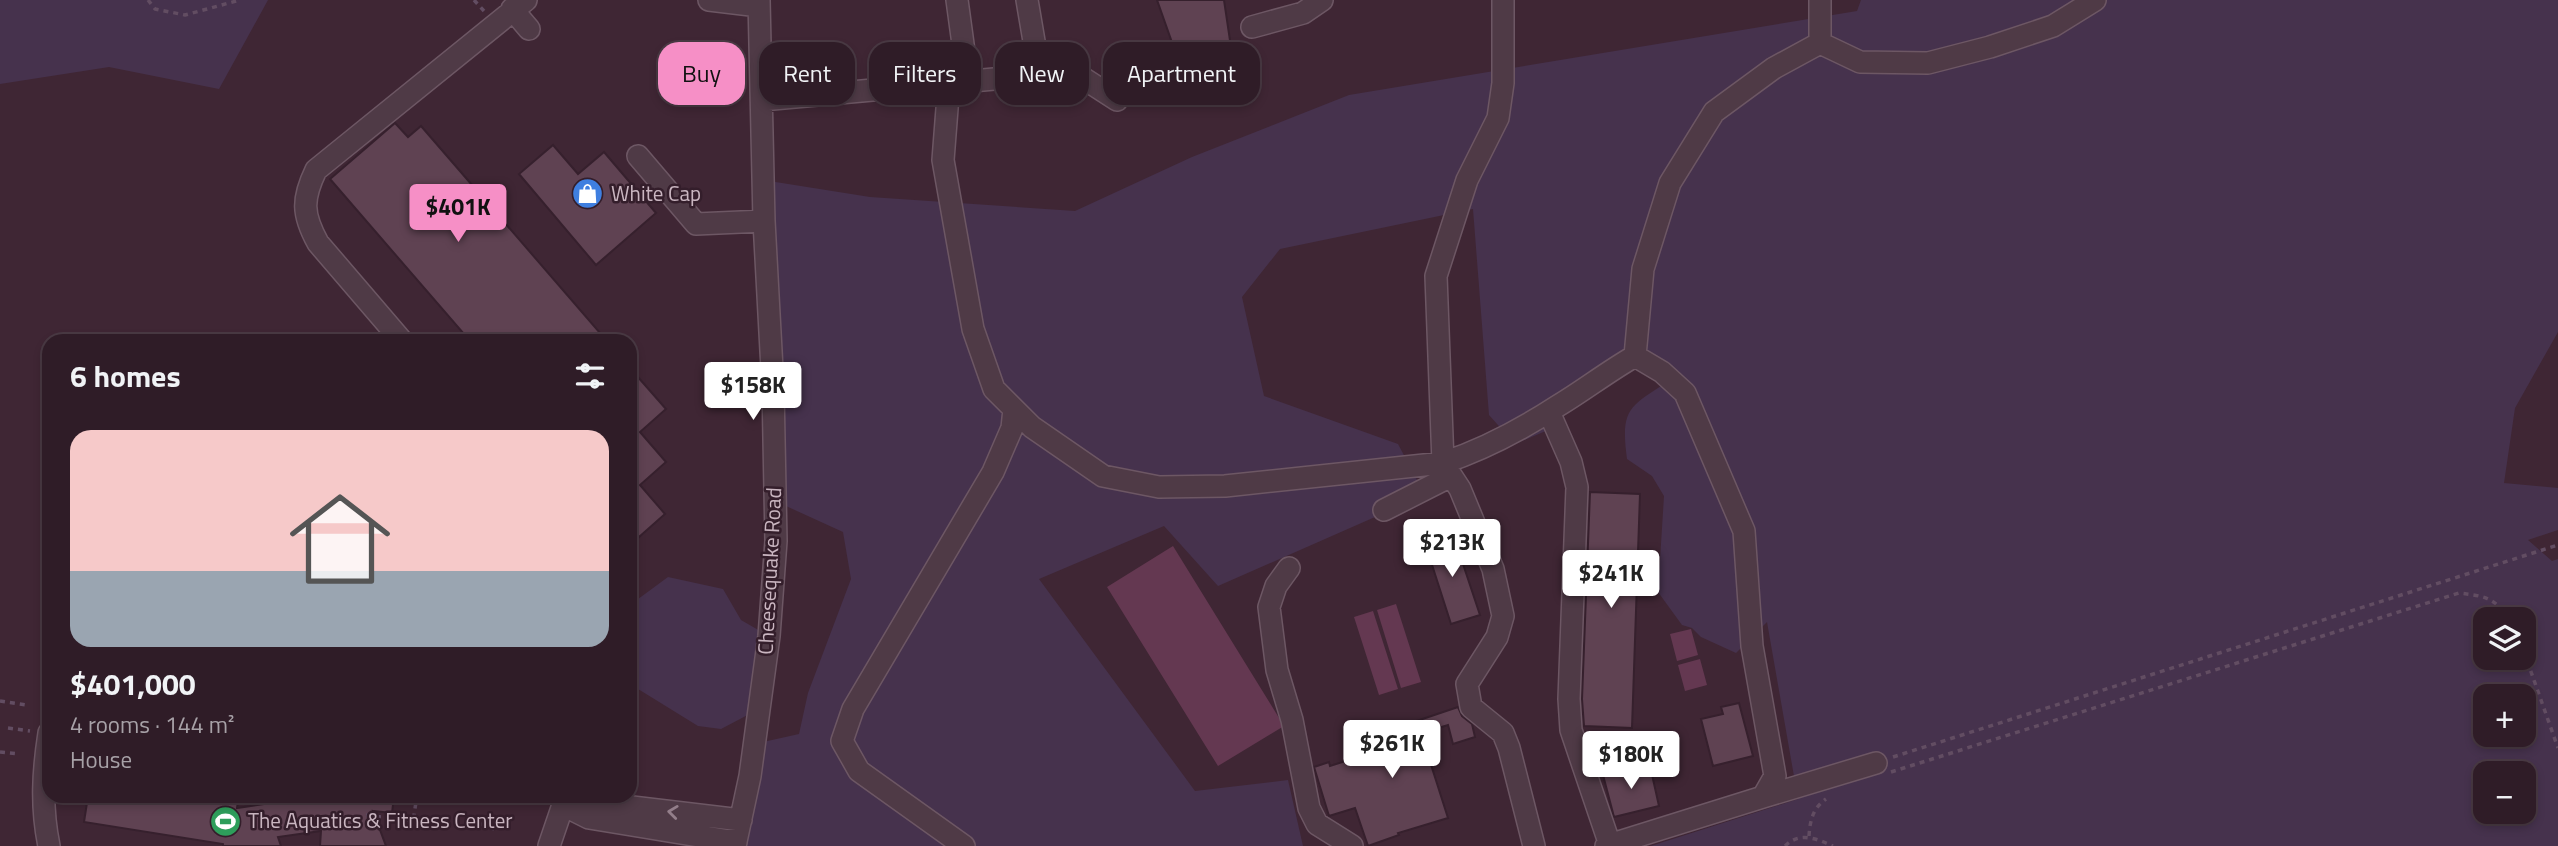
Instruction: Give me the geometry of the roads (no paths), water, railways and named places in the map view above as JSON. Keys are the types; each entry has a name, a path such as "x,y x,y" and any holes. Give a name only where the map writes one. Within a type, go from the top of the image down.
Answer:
{"street":[{"path":"709,0 759,3"},
{"path":"957,0 958,42"},
{"path":"1027,0 1034,42"},
{"path":"1252,27 1303,13 1322,0"},
{"path":"1503,0 1503,83 1498,118 1467,180 1436,276 1447,470 1460,489 1493,569 1503,616 1497,637 1467,684 1471,707 1503,733 1534,846"},
{"path":"1820,0 1820,43"},
{"path":"1820,43 1860,62 1928,63 1990,47 2053,26 2095,0"},
{"name":"Cheesequake Road","path":"759,3 760,42"},
{"path":"396,334 318,243 308,225 304,202 308,186 316,170 519,5 529,29"},
{"path":"1635,356 1643,269 1670,183 1714,112 1774,68 1820,43"},
{"name":"Cheesequake Road","path":"736,844 750,776 769,636 776,541 762,105"},
{"path":"954,105 943,160 973,329 994,389 1032,427 1103,476 1159,487 1225,486 1447,470"},
{"path":"638,156 696,224 764,221"},
{"path":"1384,510 1467,455 1549,411 1635,356"},
{"path":"1635,356 1662,372 1685,393 1744,531 1752,646 1775,776 1763,797"},
{"path":"964,846 859,771 842,741 853,709 993,472 1012,428 1014,409"},
{"path":"1549,411 1571,462 1577,487 1569,699 1571,730 1608,845 1763,797 1881,768"},
{"path":"1289,568 1276,586 1269,607 1276,670 1292,720 1309,808 1317,824 1352,846"},
{"path":"43,803 49,846"},
{"path":"549,846 562,803"},
{"path":"592,803 620,815 736,844"},
{"path":"620,815 741,820"}],"place":[{"name":"White Cap","path":"588,194"},
{"name":"The Aquatics & Fitness Center","path":"225,821"}]}
